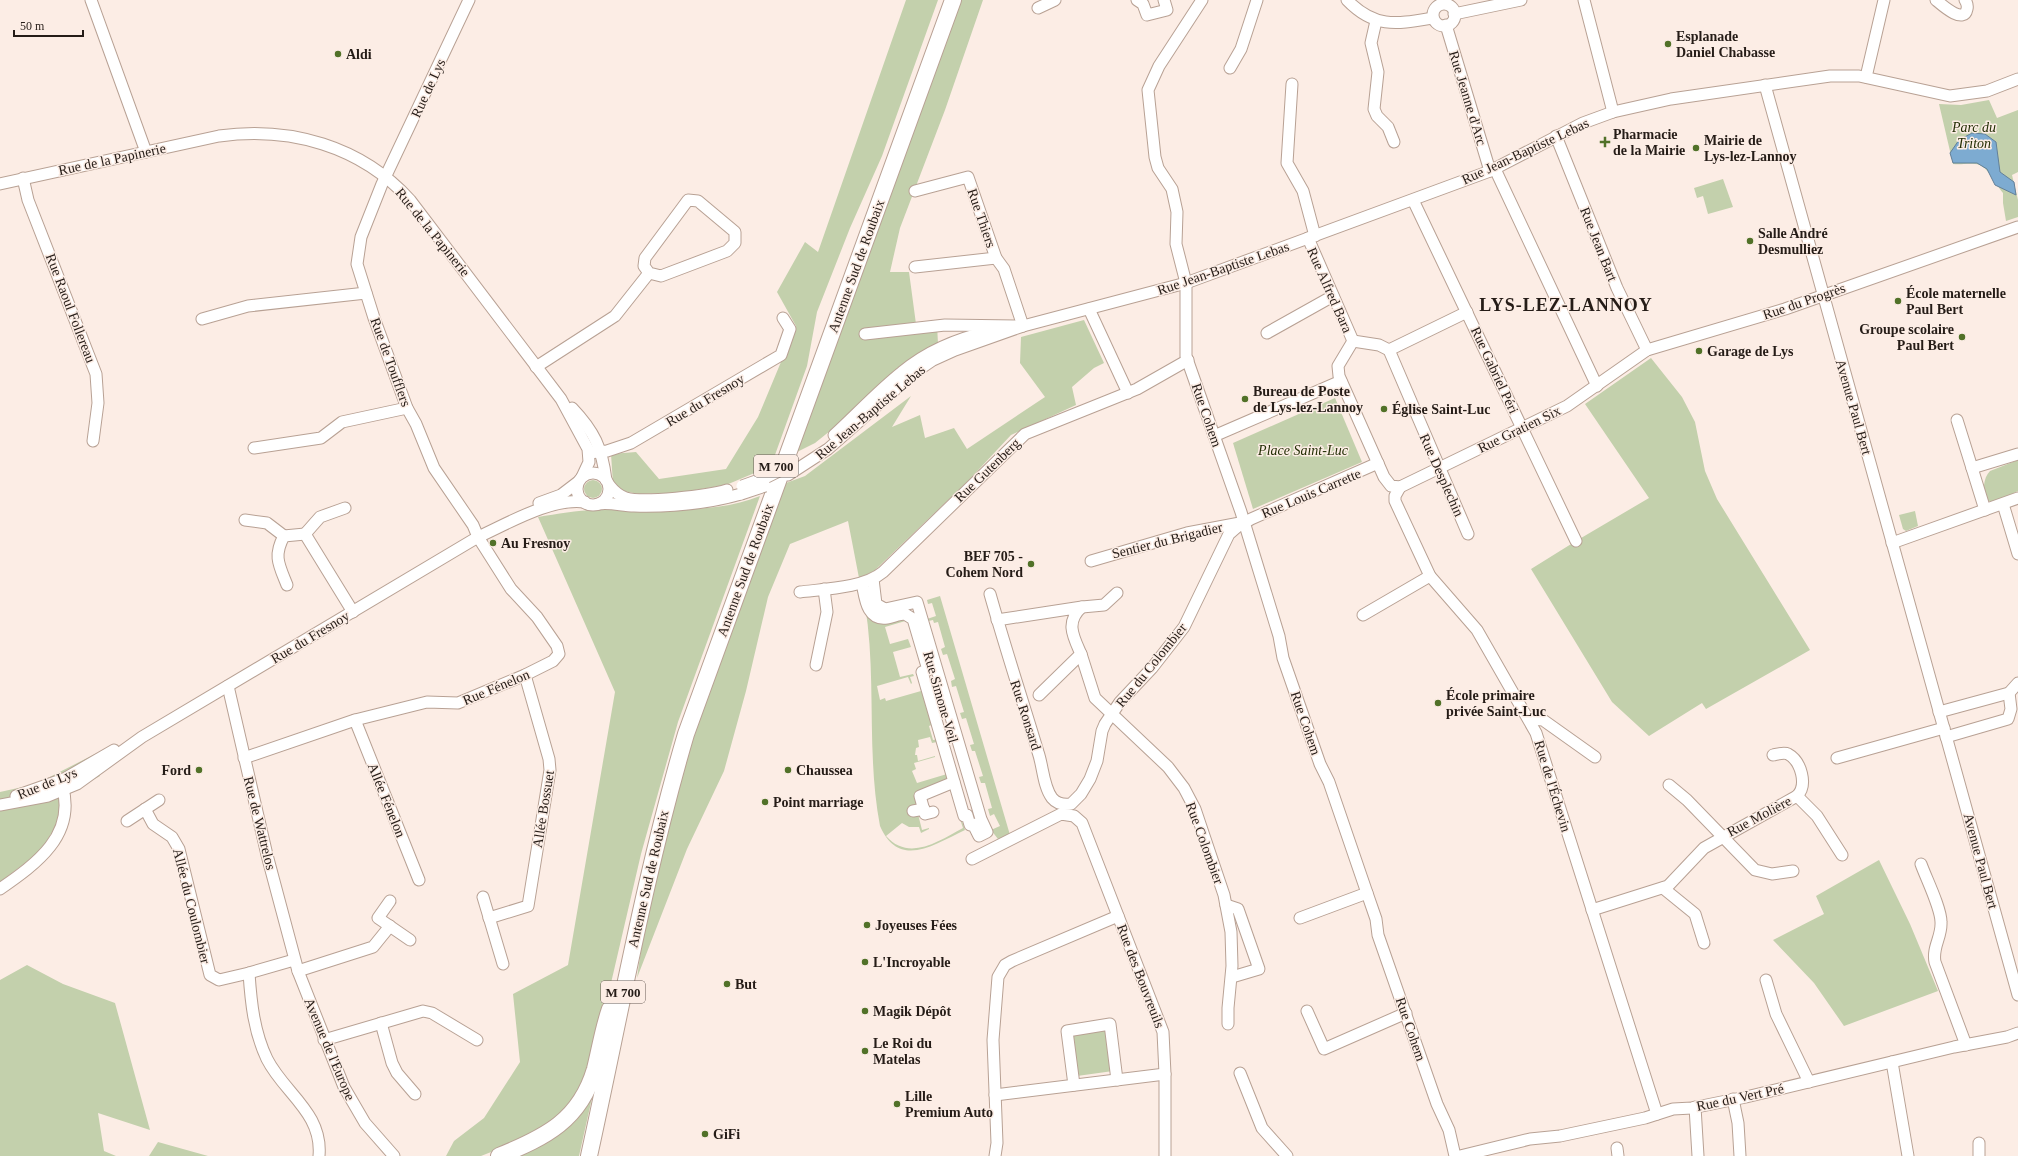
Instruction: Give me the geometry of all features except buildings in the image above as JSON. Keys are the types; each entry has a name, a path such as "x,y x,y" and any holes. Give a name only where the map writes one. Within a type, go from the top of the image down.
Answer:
{"highway":[{"name":"Antenne Sud de Roubaix","path":"582,1156 640,882 666,782 689,705 946,0"},
{"name":"Antenne Sud de Roubaix","path":"589,1156 626,975 659,829 686,734 953,0"},
{"path":"499,1156 527,1145 553,1130 565,1120 581,1102 592,1079 604,1026 617,989"},
{"path":"592,1156 601,1101"}],"street":[{"path":"91,0 146,152"},
{"name":"Rue de Lys","path":"386,176 396,158 469,0"},
{"path":"1038,8 1055,0"},
{"path":"1139,0 1143,4 1147,15 1166,10 1164,0"},
{"name":"Rue Cohem","path":"1202,0 1158,66 1148,90 1155,157 1158,168 1174,193 1178,216 1176,244 1186,283 1185,346 1188,360 1245,522 1283,658 1320,764 1329,782 1376,919 1378,935 1437,1104 1449,1130 1455,1156"},
{"path":"1230,68 1240,49 1256,0"},
{"path":"1347,0 1361,13 1376,21 1403,24 1433,18"},
{"path":"1454,14 1521,0"},
{"path":"1584,0 1613,112"},
{"path":"1866,77 1884,0"},
{"path":"1936,0 1953,13 1960,15 1964,14 1967,10 1965,0"},
{"path":"1441,2 1451,7 1454,14 1452,21 1446,26 1438,24 1433,18 1434,10 1441,2"},
{"path":"1376,21 1371,42 1378,72 1374,109 1377,116 1388,127 1394,142"},
{"name":"Rue Jeanne d'Arc","path":"1446,26 1493,170 1597,386"},
{"name":"Rue Jean-Baptiste Lebas","path":"598,504 610,503 635,506 679,506 707,502 788,475 828,449 914,372 954,347 989,331 1023,326 1186,283 1493,170 1556,136 1583,123 1613,112 1644,104 1830,76 1866,77 1950,96 1987,91 2018,80"},
{"name":"Rue Alfred Bara","path":"1292,84 1287,163 1301,187 1311,237 1333,296 1353,341"},
{"name":"Avenue Paul Bert","path":"1765,85 2018,995"},
{"name":"Rue de la Papinerie","path":"0,184 236,134 283,134 309,139 337,148 386,176 416,207 561,399 584,439 589,453"},
{"name":"Rue Jean Bart","path":"1556,136 1617,288 1648,350"},
{"name":"Rue de Toufflers","path":"386,176 366,224 358,248 357,264 407,408 414,419 434,468 473,524 478,537"},
{"name":"Rue Raoul Follereau","path":"23,178 30,206 96,374 98,403 93,441"},
{"name":"Rue Thiers","path":"915,191 968,178 996,258 1004,269 1023,326"},
{"path":"688,200 698,201 735,232 735,243 727,251 661,276 649,273 644,266 645,258 688,200"},
{"name":"Rue Gabriel Péri","path":"1413,200 1576,540"},
{"name":"Rue du Progrès","path":"1597,386 1648,350 1772,313 2018,227"},
{"name":"Rue Thiers","path":"915,267 996,258"},
{"path":"536,366 615,316 649,273"},
{"path":"202,319 248,306 366,292"},
{"path":"1267,333 1333,296"},
{"path":"1089,308 1128,393"},
{"path":"1440,468 1400,487 1391,486 1387,483 1341,381 1338,366 1353,341 1379,345 1389,350 1467,312"},
{"name":"Rue du Fresnoy","path":"589,453 622,447 641,438 781,355 790,329 783,318"},
{"path":"945,325 954,347"},
{"name":"Rue Jean-Baptiste Lebas","path":"865,334 945,325 1023,326"},
{"name":"Rue Jean-Baptiste Lebas","path":"607,482 622,496 632,499 692,496 742,490 793,464 831,437 903,371 930,353 954,347"},
{"name":"Rue Desplechin","path":"1389,350 1468,534"},
{"name":"Rue Gutenberg","path":"800,592 867,581 883,572 1025,434 1128,393 1188,360"},
{"path":"1214,436 1341,381"},
{"name":"Rue Gratien Six","path":"1440,468 1567,406 1597,386"},
{"name":"Rue de la Papinerie","path":"561,399 592,431 601,452 607,482"},
{"path":"254,448 321,438 342,422 407,408"},
{"path":"1957,420 1985,510"},
{"path":"580,479 587,474 596,473 607,482 607,497 598,504 591,505 585,502 578,494 580,479 588,465 589,453"},
{"path":"1972,468 2018,454"},
{"name":"Rue Louis Carrette","path":"1245,522 1378,463"},
{"name":"Rue du Fresnoy","path":"478,537 499,520 561,495 580,479"},
{"name":"Rue de l'Échevin","path":"1400,487 1395,496 1395,501 1430,576 1477,630 1529,719 1539,740 1657,1114"},
{"path":"1892,543 2018,498"},
{"name":"Rue du Fresnoy","path":"114,753 478,537 526,514 564,503 585,502"},
{"path":"2003,504 2018,554"},
{"path":"245,520 267,523 284,536 305,534 320,517 345,508"},
{"name":"Sentier du Brigadier","path":"1090,561 1187,532 1245,522"},
{"name":"Rue du Colombier","path":"972,859 1050,819 1076,801 1088,783 1097,761 1102,731 1111,715 1180,634 1189,619 1229,534 1245,522"},
{"path":"305,534 353,612"},
{"path":"284,536 278,547 277,554 287,585"},
{"name":"Rue Fénelon","path":"244,758 355,720 427,702 458,703 553,661 559,654 559,650 537,617 511,589 478,537"},
{"path":"1363,615 1430,576"},
{"path":"867,581 874,600 879,607 885,609 917,602 981,820 987,832 984,834 979,836 973,824 970,825 967,815 964,816 919,677 928,670 912,617 903,614 881,618 871,612 866,606 867,581"},
{"path":"816,665 827,612 824,589"},
{"name":"Rue Ronsard","path":"990,594 1022,704 1039,754 1047,788 1052,798 1063,809"},
{"path":"997,620 1104,605 1117,594"},
{"path":"1082,607 1073,617 1071,629 1081,654 1092,693 1111,715"},
{"name":"Rue Ronsard","path":"1039,695 1081,654"},
{"name":"Allée Bossuet","path":"489,918 528,906 550,770 549,759 525,674"},
{"path":"1939,712 2009,693 2018,683"},
{"name":"Rue de Wattrelos","path":"228,686 244,758 294,960"},
{"path":"1837,758 1945,732 2008,719 2011,709 2009,693"},
{"name":"Rue Colombier","path":"1111,715 1154,753 1177,778 1195,809 1226,905 1232,942 1232,977 1228,1008 1228,1024"},
{"path":"1529,719 1543,720 1595,757"},
{"name":"Allée Fénelon","path":"355,720 419,880"},
{"name":"Rue de Lys","path":"0,805 48,796 62,785 114,753"},
{"name":"Rue Molière","path":"1592,910 1663,888 1678,877 1704,848 1721,837 1797,796 1802,790 1803,778 1793,758 1784,753 1773,755"},
{"path":"923,811 920,796 954,782"},
{"name":"Rue Molière","path":"1669,784 1687,800 1721,837 1755,870 1772,874 1793,871"},
{"path":"0,889 34,864 55,838 66,811 62,785"},
{"name":"Rue de Lys","path":"0,800 62,785"},
{"name":"Rue Molière","path":"1797,796 1817,816 1842,855"},
{"path":"127,821 159,800"},
{"name":"Allée du Coulombier","path":"145,809 153,824 172,837 179,849 210,975 219,980 294,960"},
{"name":"Rue des Bouvreuils","path":"1063,809 1082,823 1161,1025 1164,1041 1165,1156"},
{"path":"984,834 992,849"},
{"path":"1921,864 1941,918 1940,933 1934,951 1935,962 1966,1045"},
{"path":"1663,888 1695,914 1704,943"},
{"path":"1300,918 1367,893"},
{"path":"483,897 503,964"},
{"path":"390,901 378,918 410,940"},
{"path":"1226,905 1238,909 1258,969 1232,977"},
{"path":"995,1156 997,1143 993,1040 998,977 1000,970 1012,961 1118,916"},
{"path":"298,972 372,947 390,926"},
{"name":"Avenue de l'Europe","path":"294,960 324,1040 344,1087 360,1116 392,1155"},
{"path":"249,973 254,1019 263,1051 278,1076 307,1111 314,1122 318,1135 319,1156"},
{"path":"1766,980 1776,1014 1809,1082"},
{"path":"1307,1011 1324,1049 1406,1012"},
{"path":"324,1040 419,1012 428,1012 477,1040"},
{"path":"381,1023 392,1063 415,1094"},
{"path":"1074,1085 1067,1031 1110,1024 1117,1080"},
{"name":"Rue du Vert Pré","path":"1460,1156 1530,1139 1560,1136 1673,1109 1695,1107 1733,1099 1966,1045 2008,1037 2018,1033"},
{"path":"1892,1062 1908,1156"},
{"path":"1240,1073 1262,1128 1287,1156"},
{"path":"994,1094 1165,1074"},
{"path":"1733,1099 1738,1123 1740,1156"},
{"path":"1695,1107 1698,1156"},
{"path":"1979,1143 1979,1156"}],"green space":[{"path":"906,0 938,0 882,156 850,228 817,312 807,366 771,466 726,485 677,493 639,494 623,491 613,484 611,454 636,452 659,479 726,469 758,417 796,326 777,292 805,242 818,252"},
{"path":"960,0 983,0 945,110 900,228 890,272 909,272 916,324 937,324 938,344 815,443 795,453"},
{"name":"Parc du Triton","path":"1989,100 1997,118 2018,110 2018,172 2012,175 2018,200 2018,217 2006,221 2003,193 1987,171 1983,167 1975,164 1953,164 1939,104 1961,105"},
{"path":"1723,179 1733,207 1708,214 1703,196 1697,198 1694,188"},
{"path":"1084,320 1104,363 1094,368 1072,387 1076,405 1011,435 968,481 874,571 859,578 848,521 790,544 768,597 746,691 724,771 687,849 637,978 649,893 683,766 718,663 786,483 805,476 911,396 892,427 920,415 925,438 954,428 967,449 1045,397 1020,363 1021,337"},
{"path":"1651,358 1682,397 1695,422 1705,471 1717,499 1810,650 1706,709 1702,703 1649,736 1612,702 1531,569 1649,498 1585,404"},
{"name":"Place Saint-Luc","path":"1335,398 1362,462 1253,509 1233,443"},
{"path":"2018,460 2018,491 1999,501 1991,502 1987,500 1984,493 1984,485 1986,477 1990,471"},
{"path":"593,480 599,483 602,489 599,495 593,498 587,495 584,489 587,483"},
{"path":"760,496 678,722 641,854 608,996 585,1080 557,1121 514,1143 481,1156 446,1156 454,1141 484,1118 520,1062 513,994 568,965 615,692 538,517 589,510 701,509 742,502"},
{"path":"1915,511 1918,526 1906,531 1903,529 1899,515"},
{"path":"940,596 1010,835 998,839 991,830 1000,826 994,814 990,816 988,809 992,808 985,783 981,783 979,777 983,776 975,751 972,751 970,745 974,744 966,718 962,719 960,713 964,712 956,686 952,687 951,681 955,679 947,654 943,655 941,649 945,647 938,622 934,623 933,620 924,622 924,620 936,616 932,603 928,604 927,600"},
{"path":"865,605 912,619 885,627 890,644 908,639 911,647 893,652 900,677 913,674 914,676 910,677 912,683 911,684 908,677 877,686 880,700 885,698 886,701 921,691 920,688 925,687 934,724 929,726 933,740 938,739 937,742 932,743 930,737 918,740 919,747 916,748 915,755 917,755 918,761 935,757 914,763 916,769 912,771 917,783 947,774 950,789 922,797 918,814 922,830 929,829 921,833 919,827 909,827 902,823 886,836 880,826 873,771 869,632"},
{"path":"95,754 100,776 60,798 61,817 41,851 0,882 0,792 36,784"},
{"path":"962,821 965,830 930,846 918,850 907,850 897,847 886,836 895,844 904,848 924,847 963,828"},
{"path":"1879,860 1910,924 1938,991 1844,1026 1814,983 1773,940 1824,914 1816,896"},
{"path":"27,965 63,984 115,1003 150,1130 98,1113 104,1151 116,1156 0,1156 0,980"},
{"path":"1104,1029 1108,1032 1113,1071 1077,1076 1072,1037 1075,1032"},
{"path":"588,1097 592,1098 579,1156 513,1156"},
{"path":"158,1142 208,1156 149,1156"}],"water":[{"path":"1972,133 1985,134 1996,142 2000,172 2014,182 2016,195 1995,185 1987,169 1977,163 1953,163 1950,153 1959,140"}],"place":[{"name":"Esplanade Daniel Chabasse","path":"1668,44"},
{"name":"Aldi","path":"338,54"},
{"name":"Pharmacie de la Mairie","path":"1605,142"},
{"name":"Mairie de Lys-lez-Lannoy","path":"1696,148"},
{"name":"Salle André Desmulliez","path":"1750,241"},
{"name":"École maternelle Paul Bert","path":"1898,301"},
{"name":"Groupe scolaire Paul Bert","path":"1962,337"},
{"name":"Garage de Lys","path":"1699,351"},
{"name":"Bureau de Poste de Lys-lez-Lannoy","path":"1245,399"},
{"name":"Église Saint-Luc","path":"1384,409"},
{"name":"Au Fresnoy","path":"493,543"},
{"name":"BEF 705 - Cohem Nord","path":"1031,564"},
{"name":"École primaire privée Saint-Luc","path":"1438,703"},
{"name":"Ford","path":"199,770"},
{"name":"Chaussea","path":"788,770"},
{"name":"Point marriage","path":"765,802"},
{"name":"Joyeuses Fées","path":"867,925"},
{"name":"L'Incroyable","path":"865,962"},
{"name":"But","path":"727,984"},
{"name":"Magik Dépôt","path":"865,1011"},
{"name":"Le Roi du Matelas","path":"865,1051"},
{"name":"Lille Premium Auto","path":"897,1104"},
{"name":"GiFi","path":"705,1134"}],"district":[{"name":"LYS-LEZ-LANNOY","path":"1566,305"}]}
